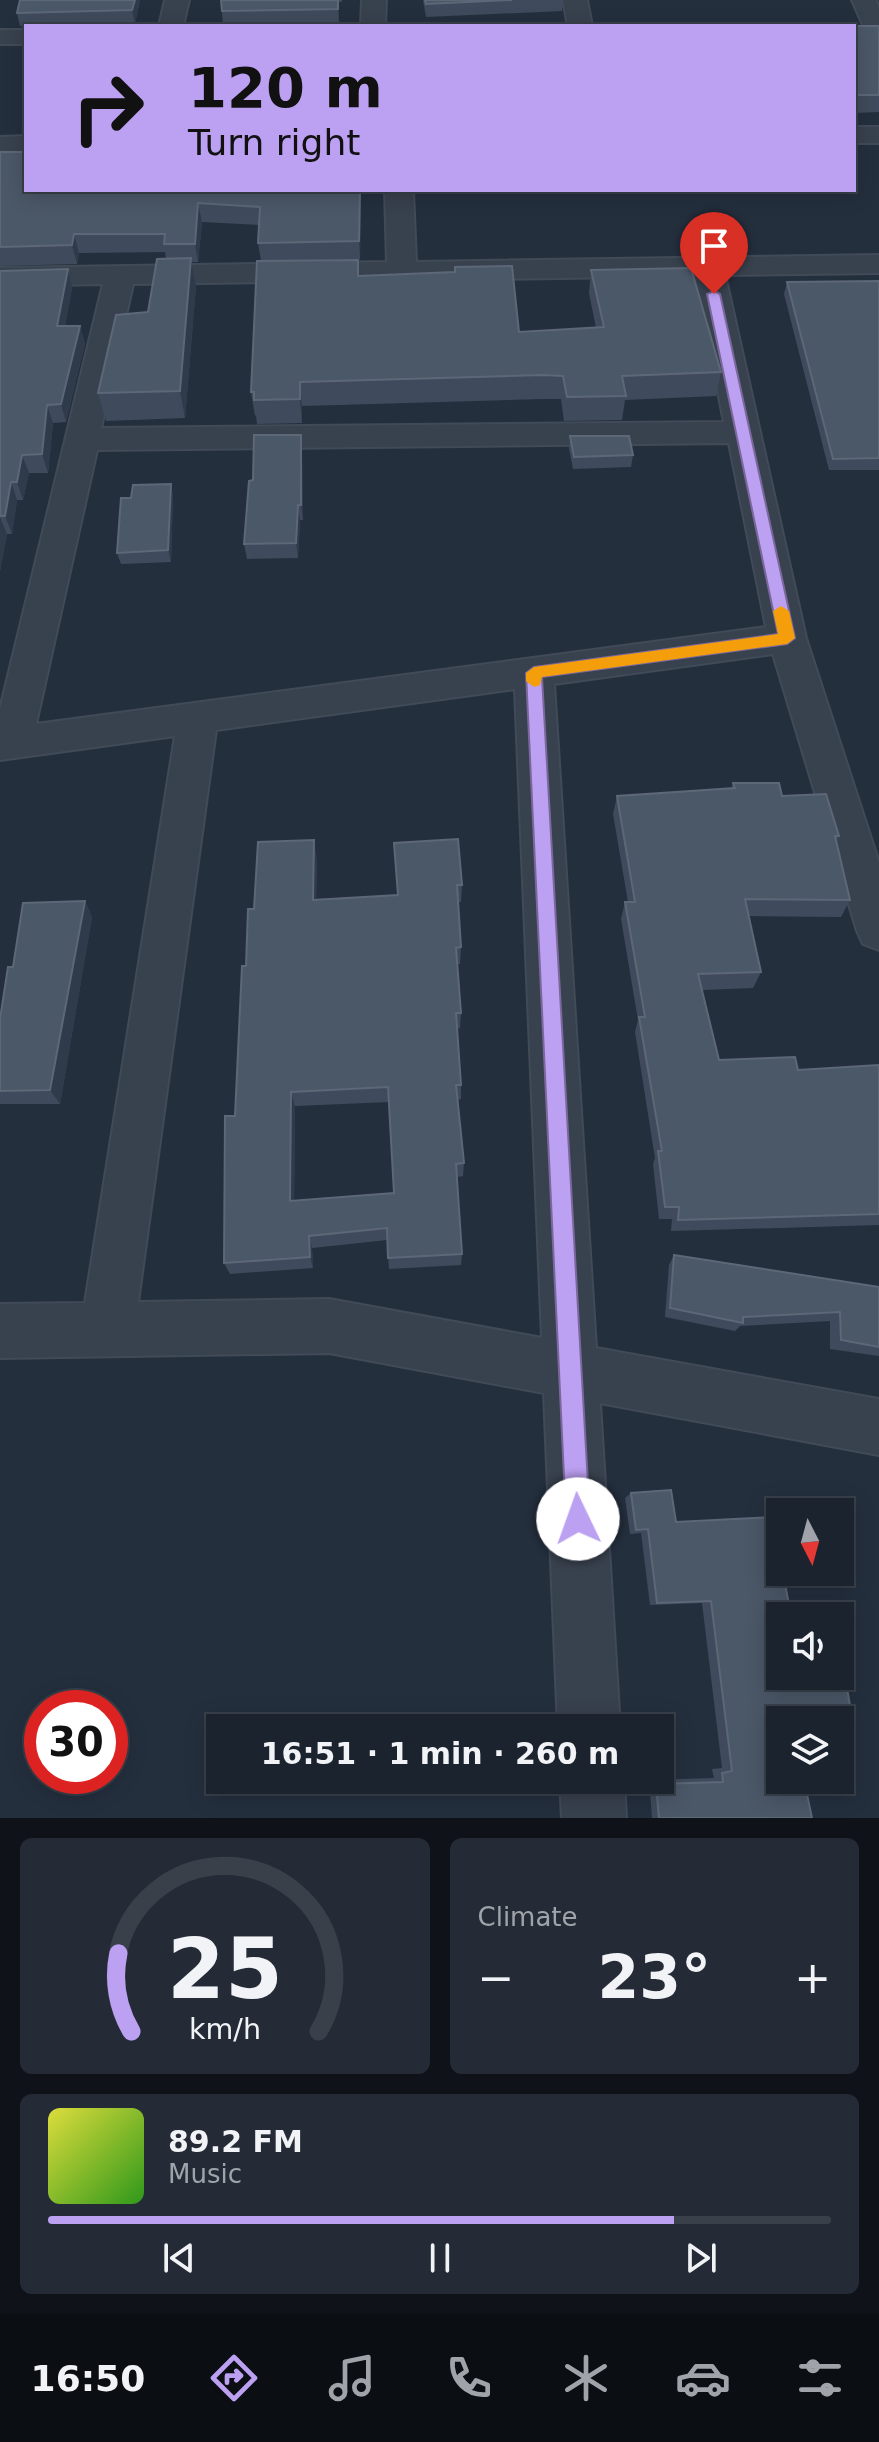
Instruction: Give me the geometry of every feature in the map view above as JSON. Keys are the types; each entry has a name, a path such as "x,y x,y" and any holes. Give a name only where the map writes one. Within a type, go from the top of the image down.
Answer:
{"street":[{"path":"171,24 177,0"},
{"path":"373,24 374,0"},
{"path":"575,0 580,24"},
{"path":"864,0 869,27"},
{"path":"0,37 24,37"},
{"path":"856,135 879,135"},
{"path":"0,145 24,144"},
{"path":"399,192 402,272"},
{"path":"0,277 879,264"},
{"path":"708,267 787,638 879,931"},
{"path":"120,276 6,743 787,638"},
{"path":"82,439 743,432"},
{"path":"534,673 588,1714"},
{"path":"108,1329 198,717"},
{"path":"0,1331 329,1326 879,1427"},
{"path":"593,1794 594,1818"}],"building":[{"path":"20,0 135,0 132,10 17,13"},
{"path":"221,0 338,0 338,9 222,11"},
{"path":"425,0 512,0 426,4"},
{"path":"856,26 879,26 879,95 856,95"},
{"path":"0,152 24,152 24,192 360,192 359,241 258,243 260,207 198,203 195,244 164,244 165,234 74,234 72,245 0,247"},
{"path":"191,258 180,391 98,393 116,315 148,312 157,259"},
{"path":"358,260 358,276 455,272 455,267 512,266 519,332 604,327 591,270 691,268 721,372 622,376 626,396 567,397 563,376 544,375 300,382 300,399 254,400 254,392 251,392 257,261"},
{"path":"68,269 57,326 80,326 61,404 47,405 42,454 22,455 17,482 11,482 5,516 0,516 0,271"},
{"path":"879,281 879,458 833,459 787,282"},
{"path":"254,435 301,435 301,505 298,505 296,543 244,544 249,481 253,480"},
{"path":"570,436 629,436 633,455 574,457"},
{"path":"171,484 168,550 117,553 121,498 131,498 133,485"},
{"path":"733,783 779,783 782,796 826,794 839,836 835,836 850,900 745,899 761,972 698,974 719,1060 795,1057 798,1070 879,1065 879,1214 678,1220 679,1207 665,1207 658,1151 662,1151 639,1017 645,1017 625,902 635,902 617,796 735,788"},
{"path":"458,839 462,885 457,885 461,947 456,948 461,1013 456,1013 461,1085 456,1085 464,1163 456,1164 462,1254 388,1258 387,1228 309,1236 310,1257 224,1263 225,1116 235,1116 242,966 246,966 248,909 254,909 258,842 314,840 313,900 398,895 394,843","holes":["388,1087 394,1193 290,1201 291,1092"]},
{"path":"85,901 50,1090 0,1091 0,1019 8,967 13,967 23,903"},
{"path":"674,1255 879,1287 879,1347 841,1340 840,1312 743,1317 743,1323 670,1308"},
{"path":"671,1490 676,1522 766,1517 766,1586 786,1586 788,1602 766,1602 766,1690 847,1690 850,1706 766,1706 766,1794 807,1794 812,1818 659,1818 657,1794 674,1794 674,1783 723,1782 722,1773 732,1771 711,1601 657,1603 648,1529 636,1530 631,1493"}],"slow traffic":[{"path":"534,681 534,673 787,638 781,611"}],"route":[{"path":"578,1519 534,673 787,638 714,294"}]}
